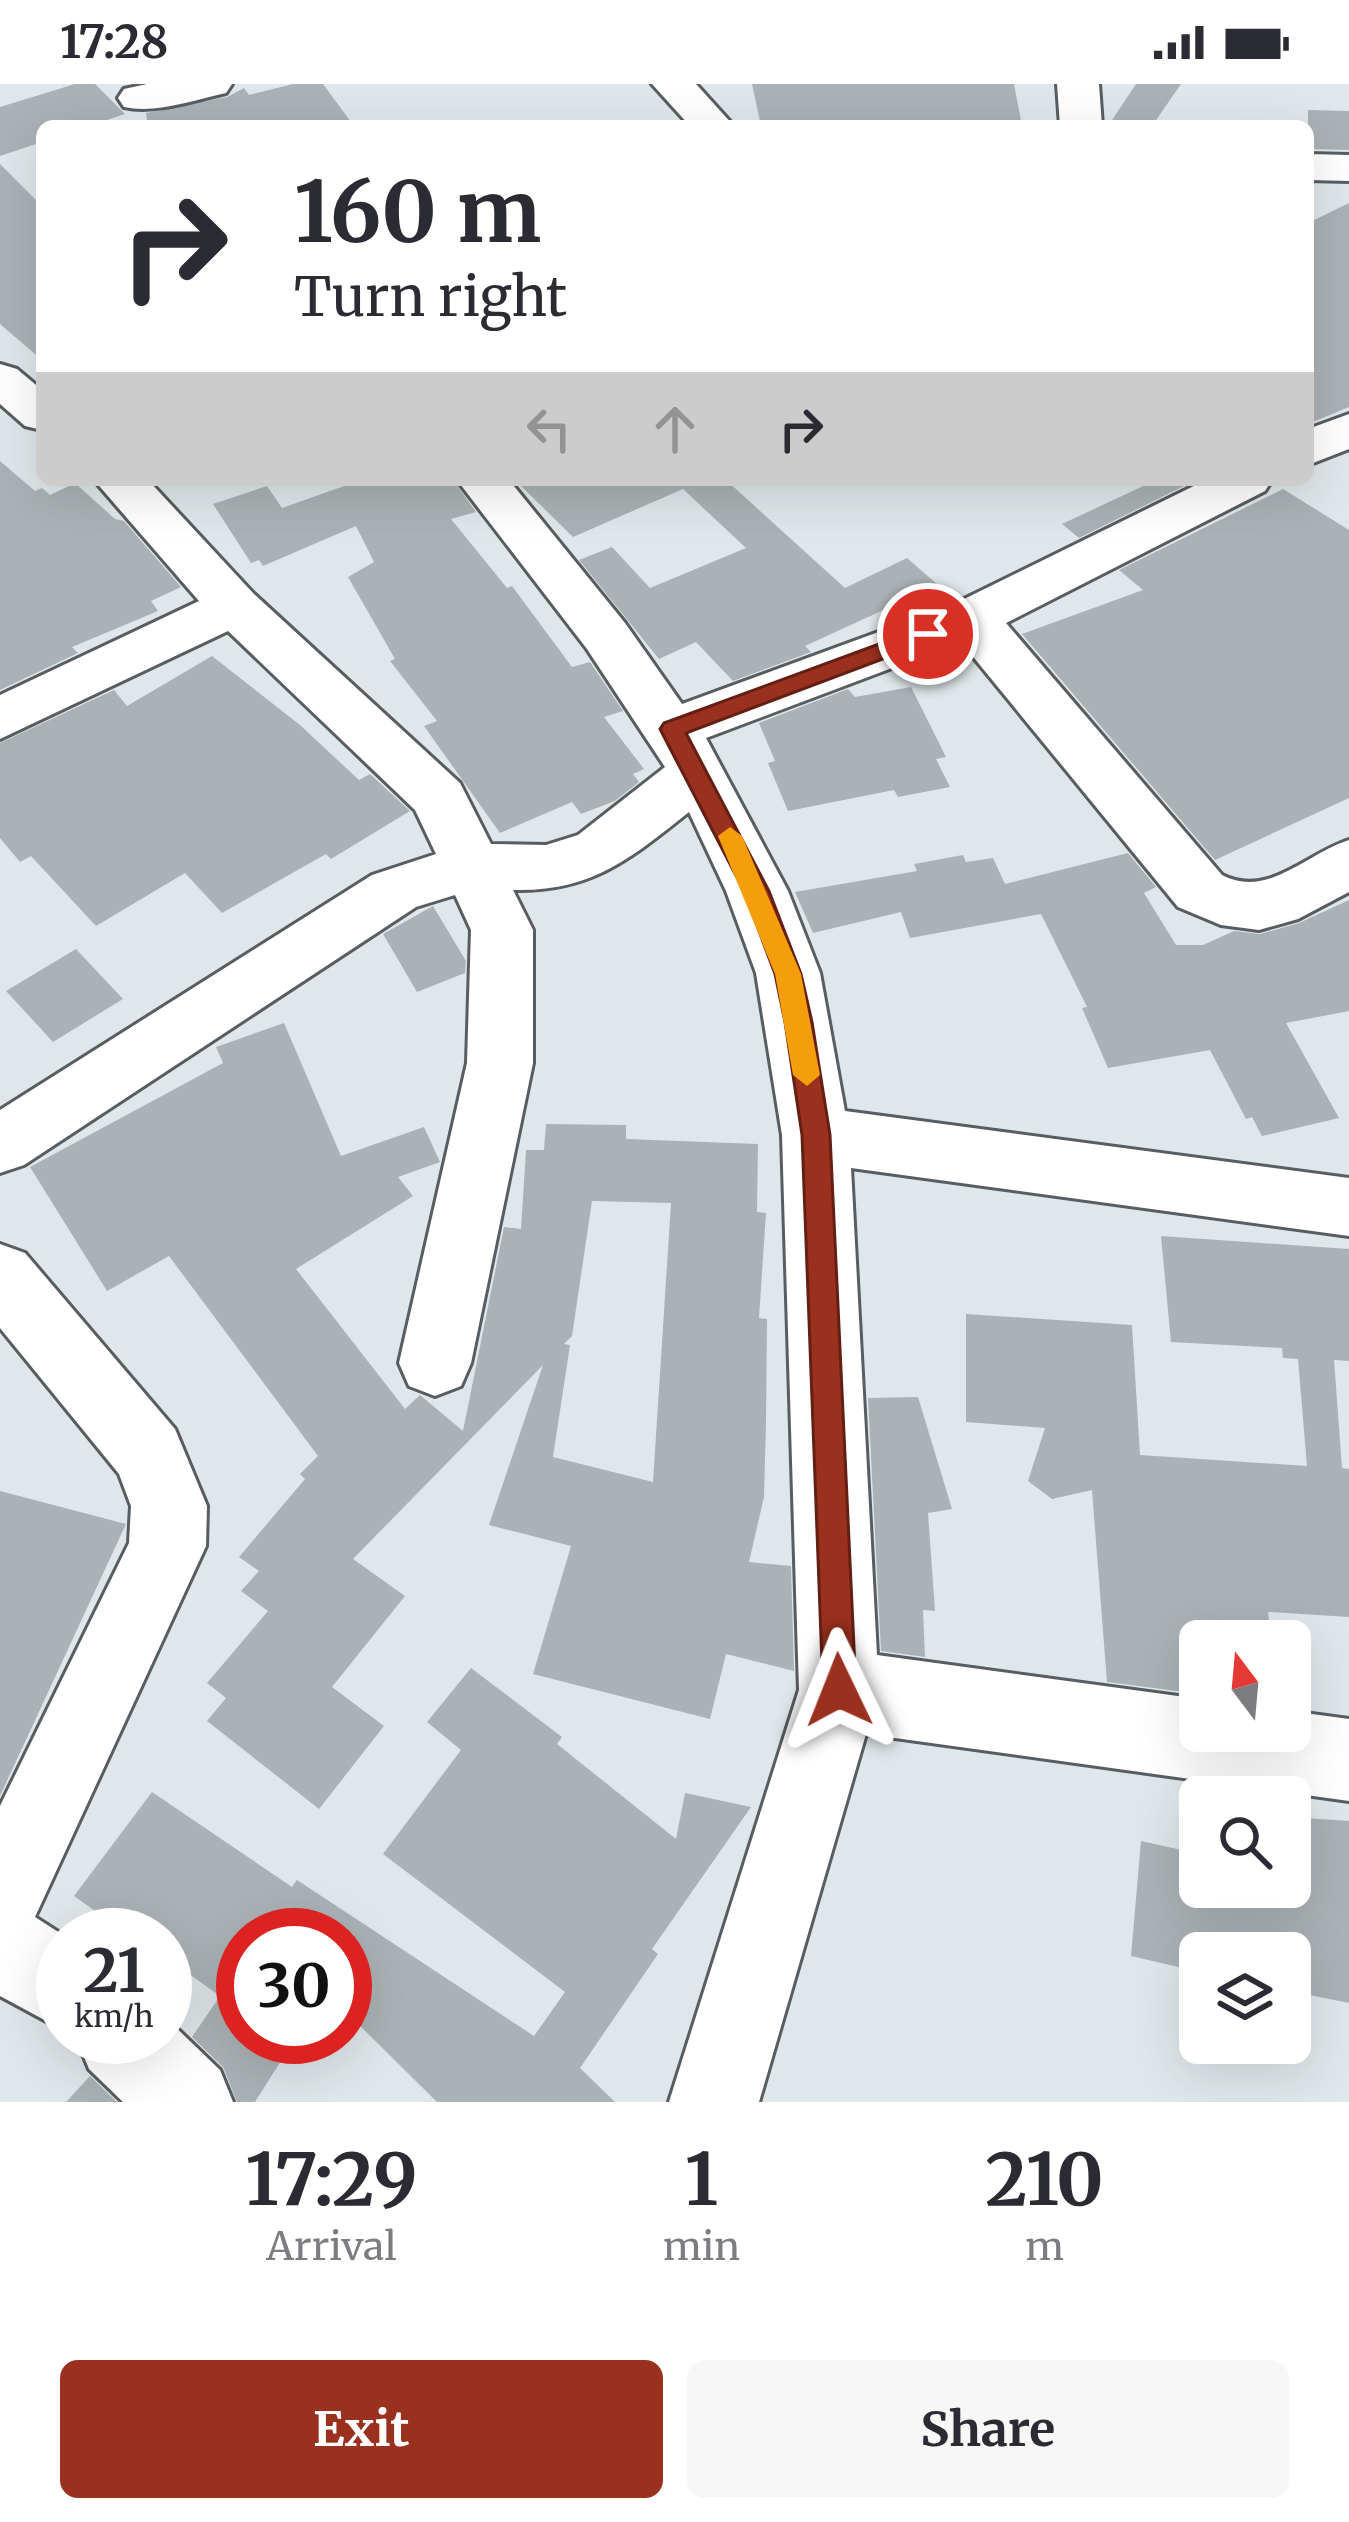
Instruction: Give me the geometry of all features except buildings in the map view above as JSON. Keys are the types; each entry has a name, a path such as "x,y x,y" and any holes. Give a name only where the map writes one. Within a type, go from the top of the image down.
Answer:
{"street":[{"path":"144,103 211,84"},
{"path":"673,84 707,120"},
{"path":"1078,84 1081,120"},
{"path":"1314,167 1349,168"},
{"path":"1314,446 1349,429"},
{"path":"124,486 234,606 439,798 502,929 504,1030 434,1363"},
{"path":"487,486 606,636 685,751 757,891 788,974 816,1135 839,1690 714,2102"},
{"path":"0,1145 394,891 471,866 547,868 598,850 685,751 971,618 1235,486"},
{"path":"0,719 234,606"},
{"path":"971,618 1200,891 1224,907 1251,911 1292,896 1349,863"},
{"path":"816,1135 1349,1207"},
{"path":"0,1275 148,1454 169,1506 167,1546 0,1898"},
{"path":"839,1690 1349,1760"},
{"path":"0,1945 36,1968"},
{"path":"149,2064 188,2102"}],"slow traffic":[{"path":"730,836 788,974 807,1075"}],"route":[{"path":"839,1690 816,1135 798,1022 788,974 757,891 699,772 672,729 928,634"}]}
